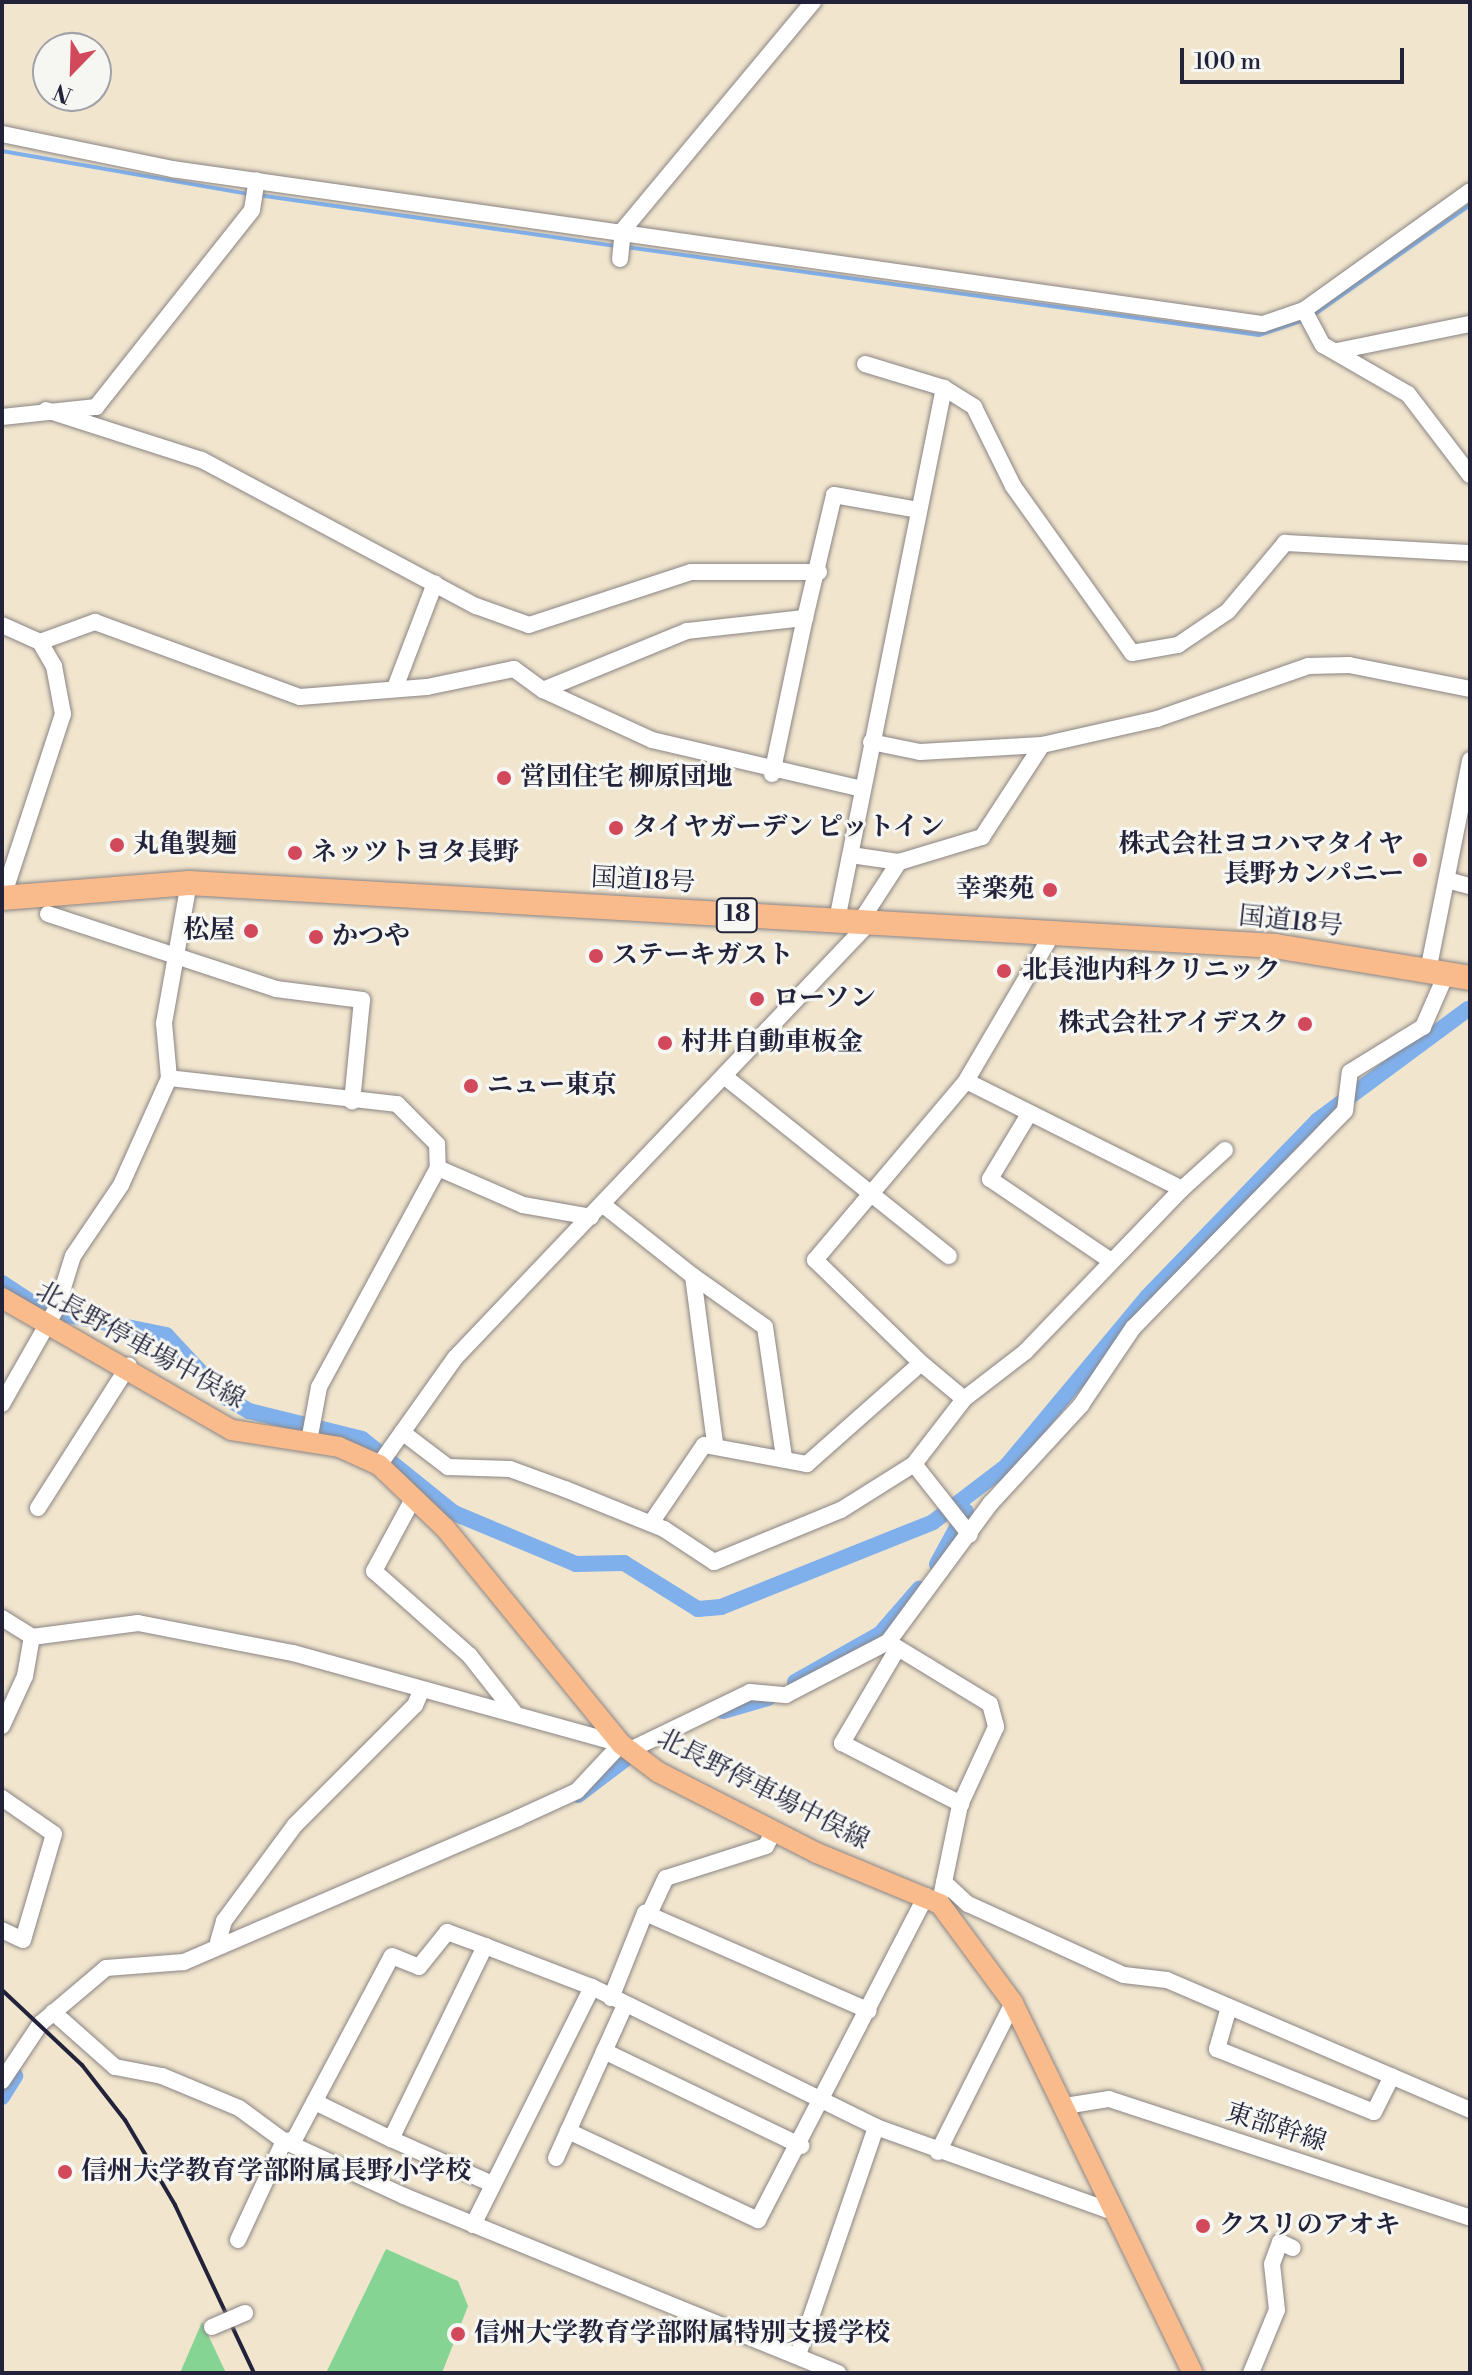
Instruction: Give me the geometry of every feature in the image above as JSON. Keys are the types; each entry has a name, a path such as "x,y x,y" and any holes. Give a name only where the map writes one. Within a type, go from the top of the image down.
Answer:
{"highway":[{"name":"国道18号","path":"2,898 189,883 1275,946 1449,972"}],"main road":[{"name":"北長野停車場中俣線","path":"2,1298 51,1318 232,1430 311,1431 384,1458 626,1747 774,1830 933,1900"},
{"path":"933,1900 1013,2003 1193,2373"}],"street":[{"path":"620,259 623,234 813,2"},
{"path":"2,134 256,184 1229,322 1263,324 1308,317 1470,191"},
{"path":"2,417 96,407 252,210 256,184"},
{"path":"1308,317 1323,345 1408,394 1470,475"},
{"path":"1337,351 1470,324"},
{"path":"865,364 944,388 974,407 1013,486 1132,653 1178,645 1228,611 1285,543 1470,553"},
{"path":"855,922 851,855 862,789 944,388"},
{"path":"46,410 202,460 435,583 529,625 691,572 819,572"},
{"path":"772,774 834,495 918,510"},
{"path":"395,688 435,583"},
{"path":"543,690 687,631 805,618"},
{"path":"40,642 95,622 300,697 395,688 514,669 543,690 652,740 772,774 862,789"},
{"path":"2,625 40,642 54,666 63,714 2,898"},
{"path":"871,742 920,752 1042,745 1157,719 1308,666 1349,665 1470,689"},
{"path":"851,855 899,862 982,837 1042,745"},
{"path":"961,1804 842,1743 957,1522 1081,1405 1133,1328 1345,1111 1350,1072 1423,1027 1449,972 1447,880 1470,760"},
{"path":"384,1458 455,1358 724,1076 855,922 899,862"},
{"path":"1447,880 1470,886"},
{"path":"2,1404 51,1318 73,1256 121,1185 169,1078 164,1023 173,954 189,883"},
{"path":"48,914 276,989 362,1000 352,1102"},
{"path":"964,1399 921,1363 815,1260 870,1199 966,1081 1053,933"},
{"path":"724,1076 870,1199 949,1256"},
{"path":"169,1078 352,1102 397,1104 437,1144 438,1168 319,1387 311,1431"},
{"path":"966,1081 1182,1189"},
{"path":"1029,1114 990,1179 1111,1261"},
{"path":"402,1432 448,1467 510,1469 651,1523 723,1561 841,1510 914,1464 964,1399 1025,1352 1182,1189 1225,1150"},
{"path":"438,1168 523,1205 597,1210 765,1327 784,1458"},
{"path":"693,1276 715,1442"},
{"path":"651,1523 704,1445 715,1442 807,1464 921,1363"},
{"path":"38,1508 129,1365"},
{"path":"914,1464 957,1522"},
{"path":"414,1497 374,1571 470,1656 514,1712"},
{"path":"2,1618 32,1637 138,1623 335,1661 626,1747"},
{"path":"2,1726 25,1676 32,1637"},
{"path":"2,2081 53,2012 106,1968 163,1968 577,1791 626,1747 736,1697 786,1695 892,1646"},
{"path":"568,2131 758,2220 801,2146 869,2011 944,1882 961,1804 996,1727 990,1704 892,1646"},
{"path":"218,1942 224,1921 295,1825 422,1689"},
{"path":"2,1798 54,1834 23,1940 2,1930"},
{"path":"556,2158 604,2051 649,1914 666,1878 766,1846 774,1830"},
{"path":"944,1882 968,1904 1060,1947 1229,2007 1470,2110"},
{"path":"649,1914 869,2011"},
{"path":"284,2141 294,2140 392,1956 419,1967 447,1932 592,1987 876,2127 938,2152 1113,2212"},
{"path":"391,2139 485,1946"},
{"path":"473,2225 592,1987"},
{"path":"938,2152 1013,2003"},
{"path":"1229,2007 1217,2049 1374,2112 1392,2076"},
{"path":"53,2012 95,2056 239,2108 284,2141 473,2225 838,2373"},
{"path":"604,2051 801,2146"},
{"name":"東部幹線","path":"1065,2106 1109,2099 1470,2218"},
{"path":"315,2102 492,2184"},
{"path":"798,2355 876,2127"},
{"path":"238,2240 284,2141"},
{"path":"1251,2373 1277,2310 1272,2264 1280,2242 1293,2248"},
{"path":"212,2327 245,2313"}],"green space":[{"path":"386,2249 458,2281 468,2306 442,2373 326,2373"},
{"path":"202,2322 226,2373 180,2373"}],"waterway":[{"path":"2,151 249,194"},
{"path":"258,195 617,246"},
{"path":"1312,316 1470,205"},
{"path":"626,247 1259,335 1304,320"},
{"path":"1003,1470 1147,1297 1318,1120 1468,1009"},
{"path":"2,1283 43,1310 166,1335 223,1396 249,1411 362,1439 454,1513 576,1564 624,1563 698,1609 721,1607 933,1522 1009,1464"},
{"path":"937,1564 966,1511"},
{"path":"795,1682 880,1634 919,1589"},
{"path":"723,1711 768,1698"},
{"path":"578,1795 624,1760"},
{"path":"2,2097 15,2076"}],"railway":[{"path":"2,1990 82,2065 125,2120 175,2205 254,2373"}],"place":[{"name":"営団住宅 柳原団地","path":"504,778"},
{"name":"タイヤガーデン ピットイン","path":"616,828"},
{"name":"丸亀製麺","path":"117,845"},
{"name":"ネッツトヨタ長野","path":"295,853"},
{"name":"株式会社ヨコハマタイヤ 長野カンパニー","path":"1420,860"},
{"name":"幸楽苑","path":"1050,890"},
{"name":"松屋","path":"251,931"},
{"name":"かつや","path":"316,937"},
{"name":"ステーキガスト","path":"596,956"},
{"name":"北長池内科クリニック","path":"1004,971"},
{"name":"ローソン","path":"757,999"},
{"name":"株式会社アイデスク","path":"1305,1024"},
{"name":"村井自動車板金","path":"665,1043"},
{"name":"ニュー東京","path":"471,1086"},
{"name":"信州大学教育学部附属長野小学校","path":"65,2172"},
{"name":"クスリのアオキ","path":"1203,2226"},
{"name":"信州大学教育学部附属特別支援学校","path":"458,2334"}]}
